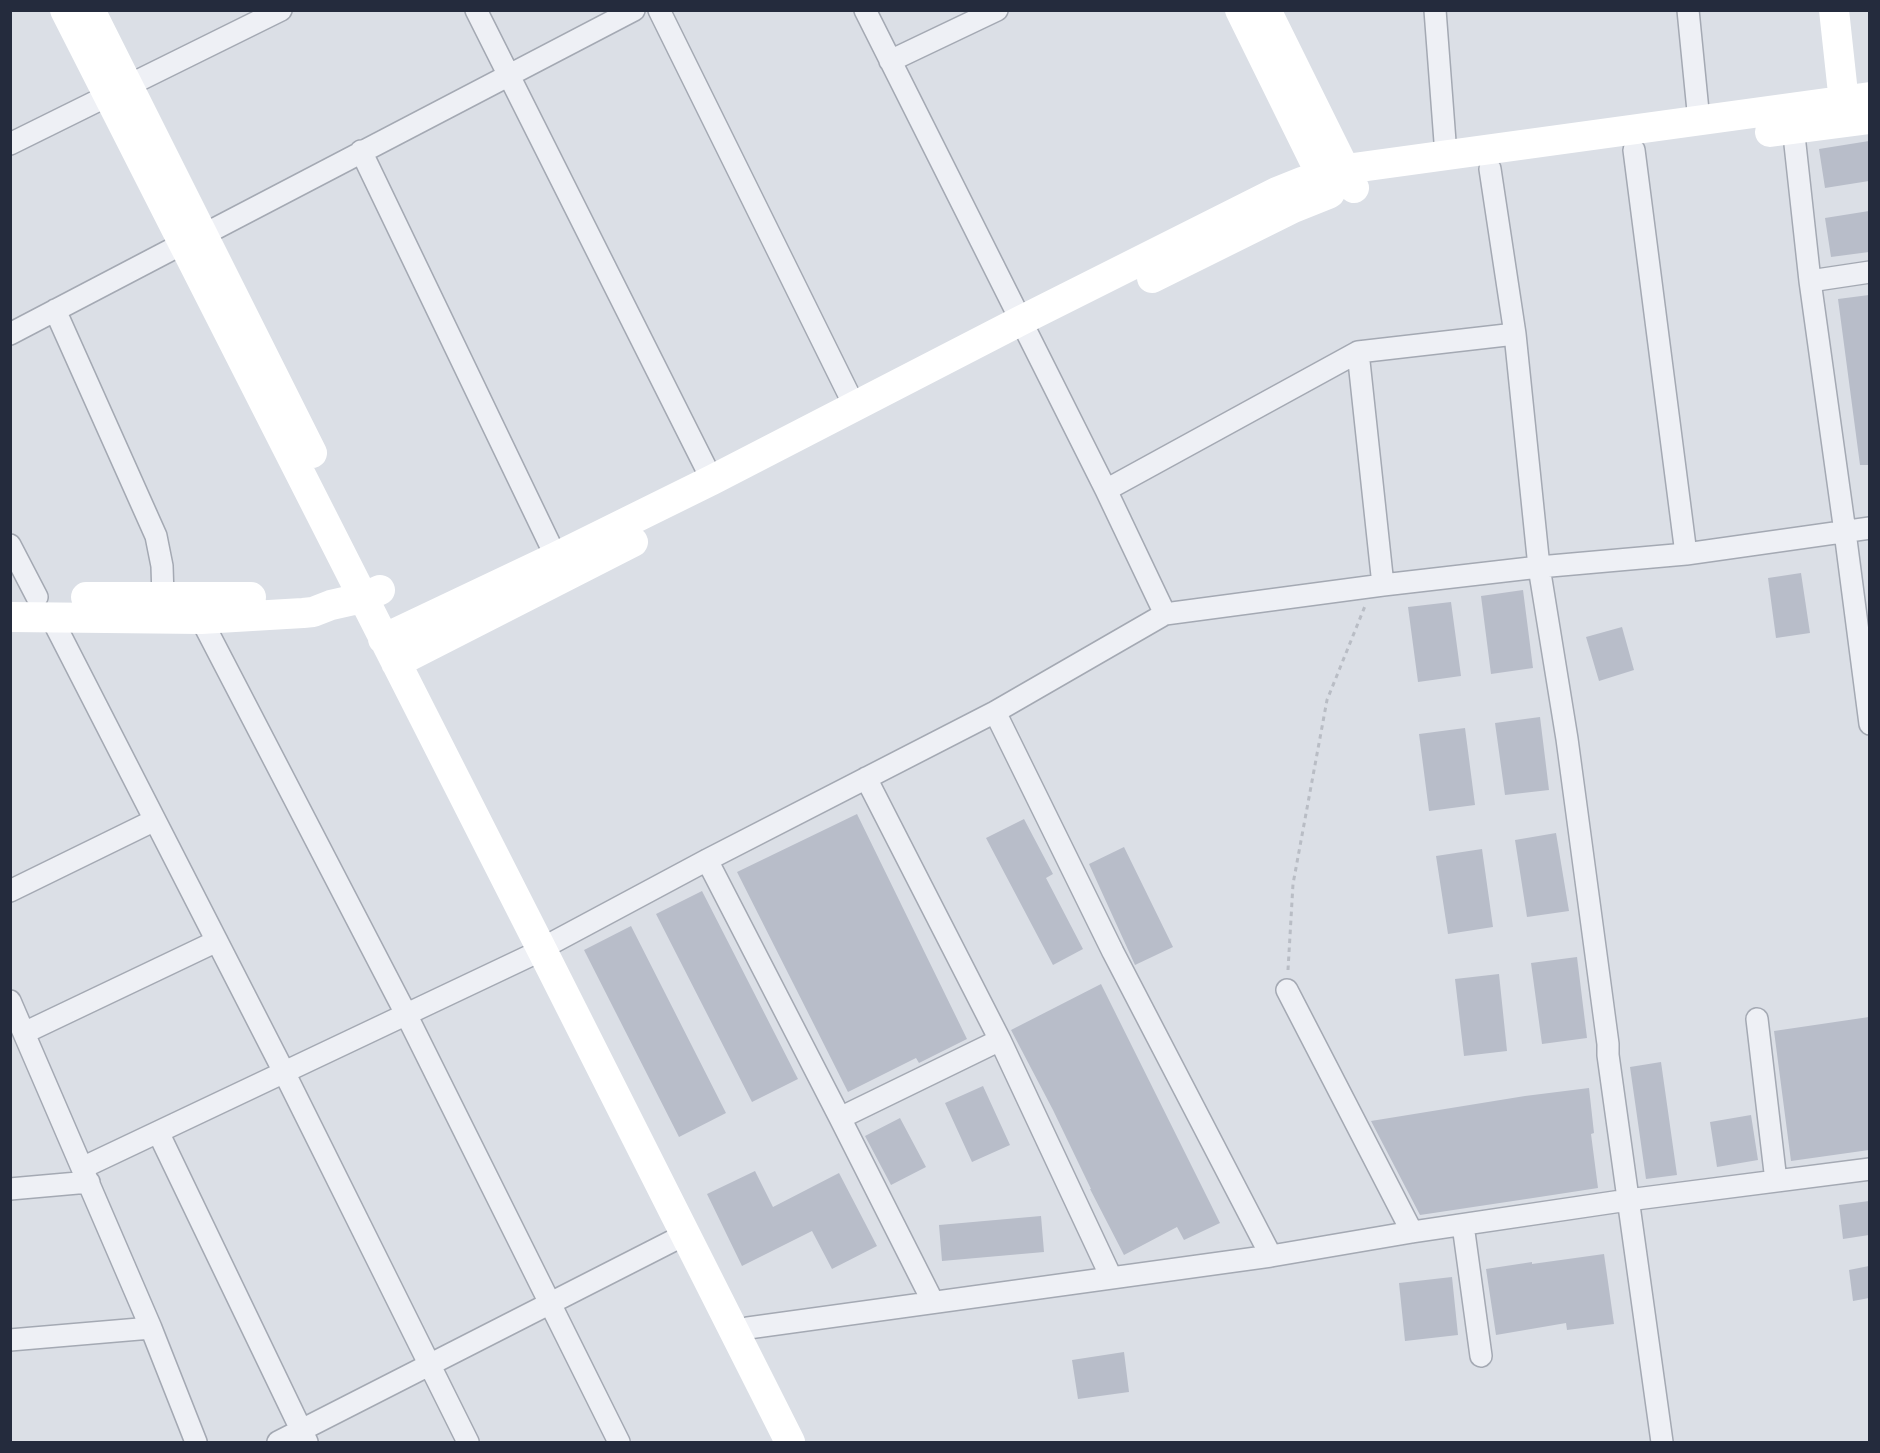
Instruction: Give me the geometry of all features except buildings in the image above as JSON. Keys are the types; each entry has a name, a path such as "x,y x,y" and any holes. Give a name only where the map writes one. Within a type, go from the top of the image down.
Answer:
{"street":[{"path":"64,10 118,90"},
{"path":"90,10 118,90 741,1331 790,1443"},
{"path":"10,144 281,10"},
{"path":"476,10 712,480"},
{"path":"10,334 634,10"},
{"path":"659,10 855,407"},
{"path":"865,10 1106,490 1165,614"},
{"path":"890,61 997,10"},
{"path":"1240,10 1338,181"},
{"path":"1266,10 1338,181"},
{"path":"1688,10 1699,121"},
{"path":"1338,181 1490,169 1634,150 1792,119 1857,110 1834,10"},
{"path":"1436,11 1446,155"},
{"path":"398,647 1025,330 1276,192 1338,181 1446,155 1699,121 1792,119"},
{"path":"1792,119 1810,281 1869,724"},
{"path":"1634,150 1686,554"},
{"path":"361,152 556,557"},
{"path":"1490,169 1515,334 1539,567 1569,751 1662,1443"},
{"path":"1810,281 1869,272"},
{"path":"55,310 156,536 162,566 163,597"},
{"path":"398,647 556,557 855,407 1025,330"},
{"path":"1106,490 1358,352 1515,334"},
{"path":"1358,352 1378,585"},
{"path":"10,1189 86,1175 158,1132 547,947 707,860 995,712 1165,614 1378,585 1686,554 1869,528"},
{"path":"10,545 33,604 155,820 284,1072 468,1443"},
{"path":"33,604 201,619 313,612 371,594"},
{"path":"10,617 33,604 163,597 305,598 331,605"},
{"path":"201,619 406,1014 619,1443"},
{"path":"995,712 1113,952 1271,1256"},
{"path":"866,778 1000,1040 1111,1277"},
{"path":"10,891 155,820"},
{"path":"707,860 933,1302"},
{"path":"22,1043 217,941"},
{"path":"547,947 684,1235 805,1443"},
{"path":"1287,990 1412,1232"},
{"path":"10,1001 22,1043 86,1175 152,1328 196,1443"},
{"path":"1757,1019 1776,1181"},
{"path":"840,1118 1000,1040"},
{"path":"158,1132 304,1437"},
{"path":"741,1331 933,1302 1271,1256 1412,1232 1628,1200 1869,1169"},
{"path":"1462,1225 1481,1356"},
{"path":"278,1443 304,1437 429,1365 684,1235"},
{"path":"10,1340 152,1328"}],"path":[{"path":"1287,990 1293,884 1327,700 1378,585"}]}
